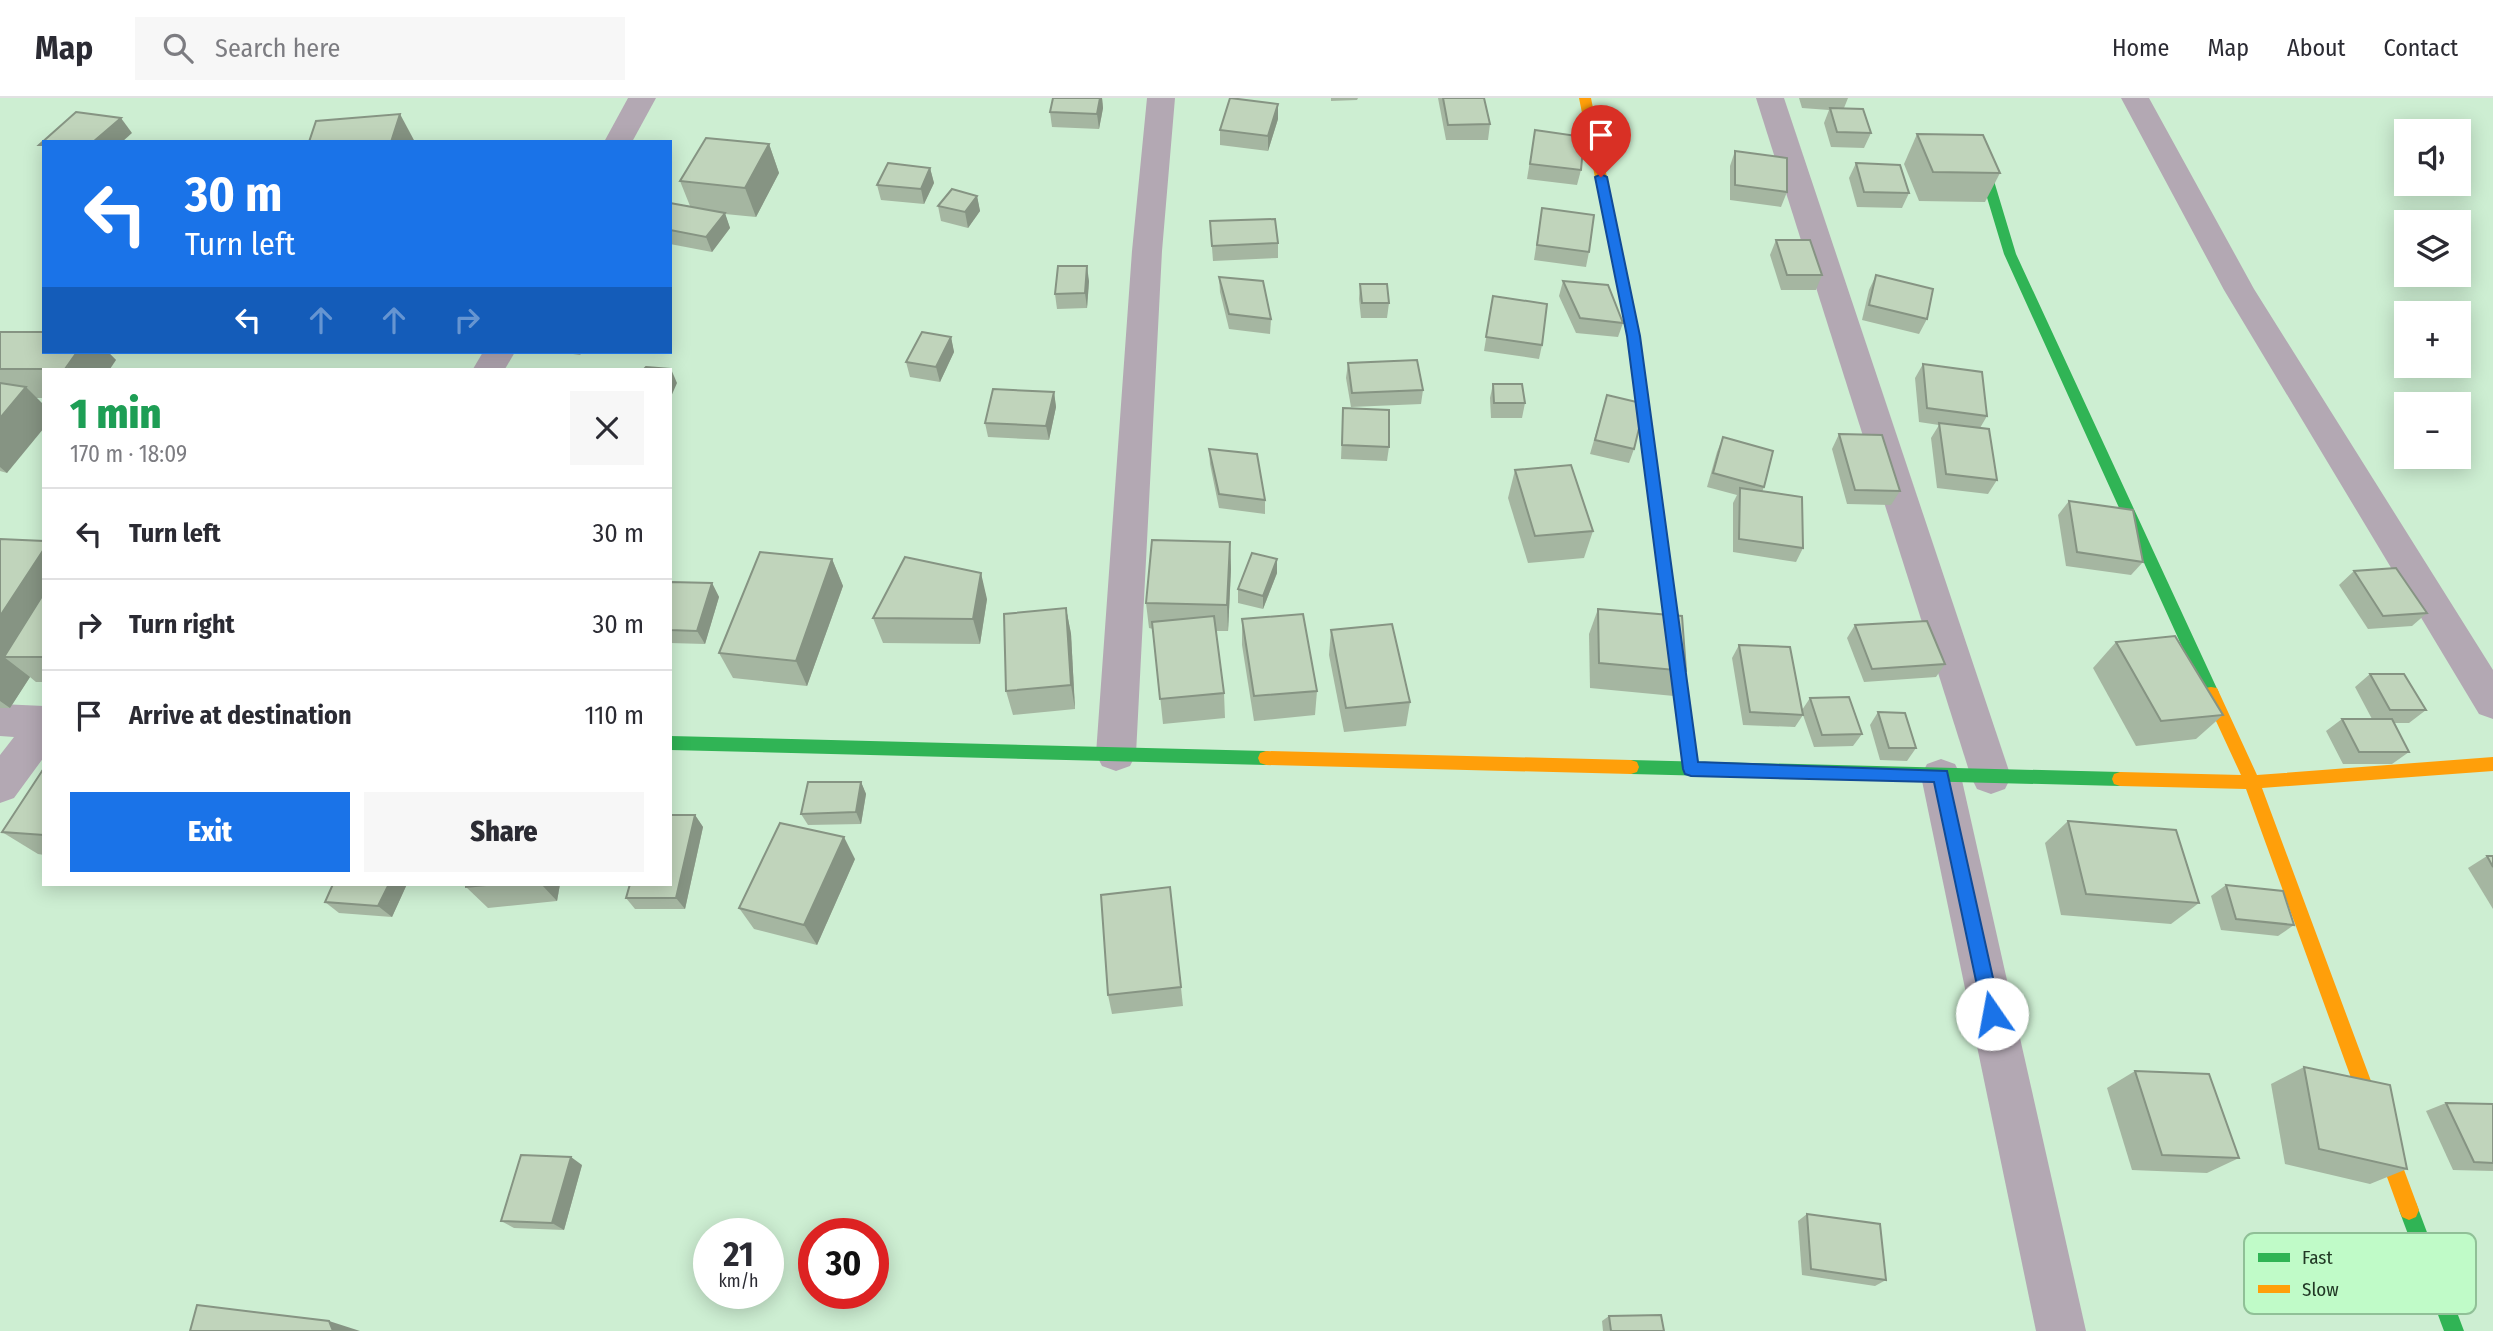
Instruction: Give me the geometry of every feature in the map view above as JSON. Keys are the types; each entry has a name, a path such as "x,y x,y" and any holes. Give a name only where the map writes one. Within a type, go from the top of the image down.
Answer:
{"street":[{"path":"619,140 642,98"},
{"path":"1116,754 1147,251 1161,98"},
{"path":"1585,98 1633,336 1691,769"},
{"path":"1770,98 1991,778"},
{"path":"2135,98 2238,290 2493,704"},
{"path":"1975,139 2010,254 2252,782 2418,1233"},
{"path":"0,720 42,724"},
{"path":"0,786 42,727"},
{"path":"672,743 1991,778 2252,782 2493,764"},
{"path":"1941,776 2061,1331"},
{"path":"2448,1314 2454,1331"}],"building":[{"path":"1053,98 1100,98 1097,114 1050,112"},
{"path":"1230,98 1278,104 1268,136 1220,130"},
{"path":"1443,98 1484,98 1490,124 1448,125"},
{"path":"1830,108 1863,109 1871,133 1837,132"},
{"path":"76,112 121,118 95,140 45,140"},
{"path":"400,114 392,140 310,140 316,121"},
{"path":"1535,130 1584,137 1581,170 1530,164"},
{"path":"1917,134 1983,135 2000,173 1933,172"},
{"path":"706,138 769,144 745,188 680,181"},
{"path":"1735,151 1787,158 1787,192 1735,185"},
{"path":"888,163 930,168 921,189 877,185"},
{"path":"1856,163 1900,165 1909,193 1864,192"},
{"path":"952,189 977,196 965,212 938,206"},
{"path":"672,203 725,213 706,237 672,230"},
{"path":"1542,208 1594,215 1589,252 1537,245"},
{"path":"1275,219 1278,243 1212,246 1210,221"},
{"path":"1776,240 1810,240 1822,275 1787,275"},
{"path":"1058,266 1087,266 1085,293 1055,294"},
{"path":"1876,275 1933,289 1927,319 1869,305"},
{"path":"1219,277 1263,281 1271,319 1229,314"},
{"path":"1563,281 1608,285 1623,323 1580,318"},
{"path":"1360,284 1387,284 1389,303 1362,303"},
{"path":"1493,296 1547,304 1542,345 1486,337"},
{"path":"0,332 42,332 42,354 76,354 66,368 0,369"},
{"path":"922,332 951,337 936,367 906,362"},
{"path":"1417,360 1423,390 1352,393 1348,363"},
{"path":"1923,364 1982,372 1987,416 1927,408"},
{"path":"0,383 26,387 0,418"},
{"path":"1493,384 1522,384 1525,403 1494,403"},
{"path":"993,389 1054,392 1046,426 985,423"},
{"path":"1607,395 1645,404 1634,449 1595,440"},
{"path":"1343,408 1389,410 1389,447 1342,445"},
{"path":"1939,423 1989,429 1997,480 1946,474"},
{"path":"1839,434 1882,435 1900,491 1855,490"},
{"path":"1723,437 1773,451 1764,487 1713,473"},
{"path":"1209,449 1257,454 1265,500 1219,494"},
{"path":"1571,465 1593,531 1535,536 1515,470"},
{"path":"1740,488 1802,497 1803,548 1739,539"},
{"path":"2069,501 2133,510 2143,562 2077,552"},
{"path":"0,539 42,541 42,552 0,616"},
{"path":"1152,540 1230,542 1227,605 1146,603"},
{"path":"760,552 832,559 796,661 719,653"},
{"path":"1252,553 1277,559 1263,596 1238,589"},
{"path":"905,557 981,573 973,619 873,618"},
{"path":"2396,568 2427,613 2383,616 2354,571"},
{"path":"672,582 712,583 697,631 672,630"},
{"path":"42,596 42,657 4,657"},
{"path":"1066,608 1071,685 1006,691 1004,614"},
{"path":"1598,609 1682,616 1686,671 1599,663"},
{"path":"1303,614 1317,691 1254,696 1242,619"},
{"path":"1214,616 1224,693 1160,699 1152,622"},
{"path":"1927,621 1945,664 1872,669 1855,625"},
{"path":"1392,624 1410,702 1346,708 1331,630"},
{"path":"2175,636 2223,715 2161,721 2116,642"},
{"path":"1739,645 1790,647 1803,715 1750,712"},
{"path":"2370,674 2404,674 2426,710 2390,710"},
{"path":"1849,697 1862,734 1822,735 1810,698"},
{"path":"1878,712 1905,713 1916,748 1889,748"},
{"path":"2342,719 2392,719 2409,752 2359,752"},
{"path":"42,771 42,835 2,832"},
{"path":"808,782 861,782 856,812 801,814"},
{"path":"672,815 695,815 676,898 626,898 629,886 672,886"},
{"path":"2068,821 2176,830 2199,903 2086,894"},
{"path":"780,823 844,837 804,925 739,908"},
{"path":"2487,856 2493,856 2493,867"},
{"path":"2226,885 2283,891 2294,925 2236,919"},
{"path":"332,886 388,886 378,906 325,902"},
{"path":"1170,887 1181,987 1108,995 1101,895"},
{"path":"2304,1067 2390,1085 2407,1169 2319,1149"},
{"path":"2135,1071 2209,1074 2239,1158 2162,1155"},
{"path":"2446,1103 2493,1104 2493,1163 2474,1162"},
{"path":"521,1155 571,1157 552,1223 501,1221"},
{"path":"1807,1214 1880,1224 1886,1280 1811,1269"},
{"path":"197,1305 329,1321 333,1331 190,1331"},
{"path":"1661,1315 1664,1331 1611,1331 1609,1316"}],"traffic: fast":[{"path":"1976,141 2010,254 2211,693"},
{"path":"672,743 1266,758"},
{"path":"1631,767 2120,779"},
{"path":"2409,1210 2418,1233"},
{"path":"2448,1314 2454,1331"}],"traffic: slow":[{"path":"1585,98 1633,336 1691,769"},
{"path":"2211,693 2252,782 2409,1210"},
{"path":"1266,758 1631,767"},
{"path":"2120,779 2252,782 2493,764"}],"route":[{"path":"1601,177 1633,336 1691,769 1941,776 1992,1014"}]}
